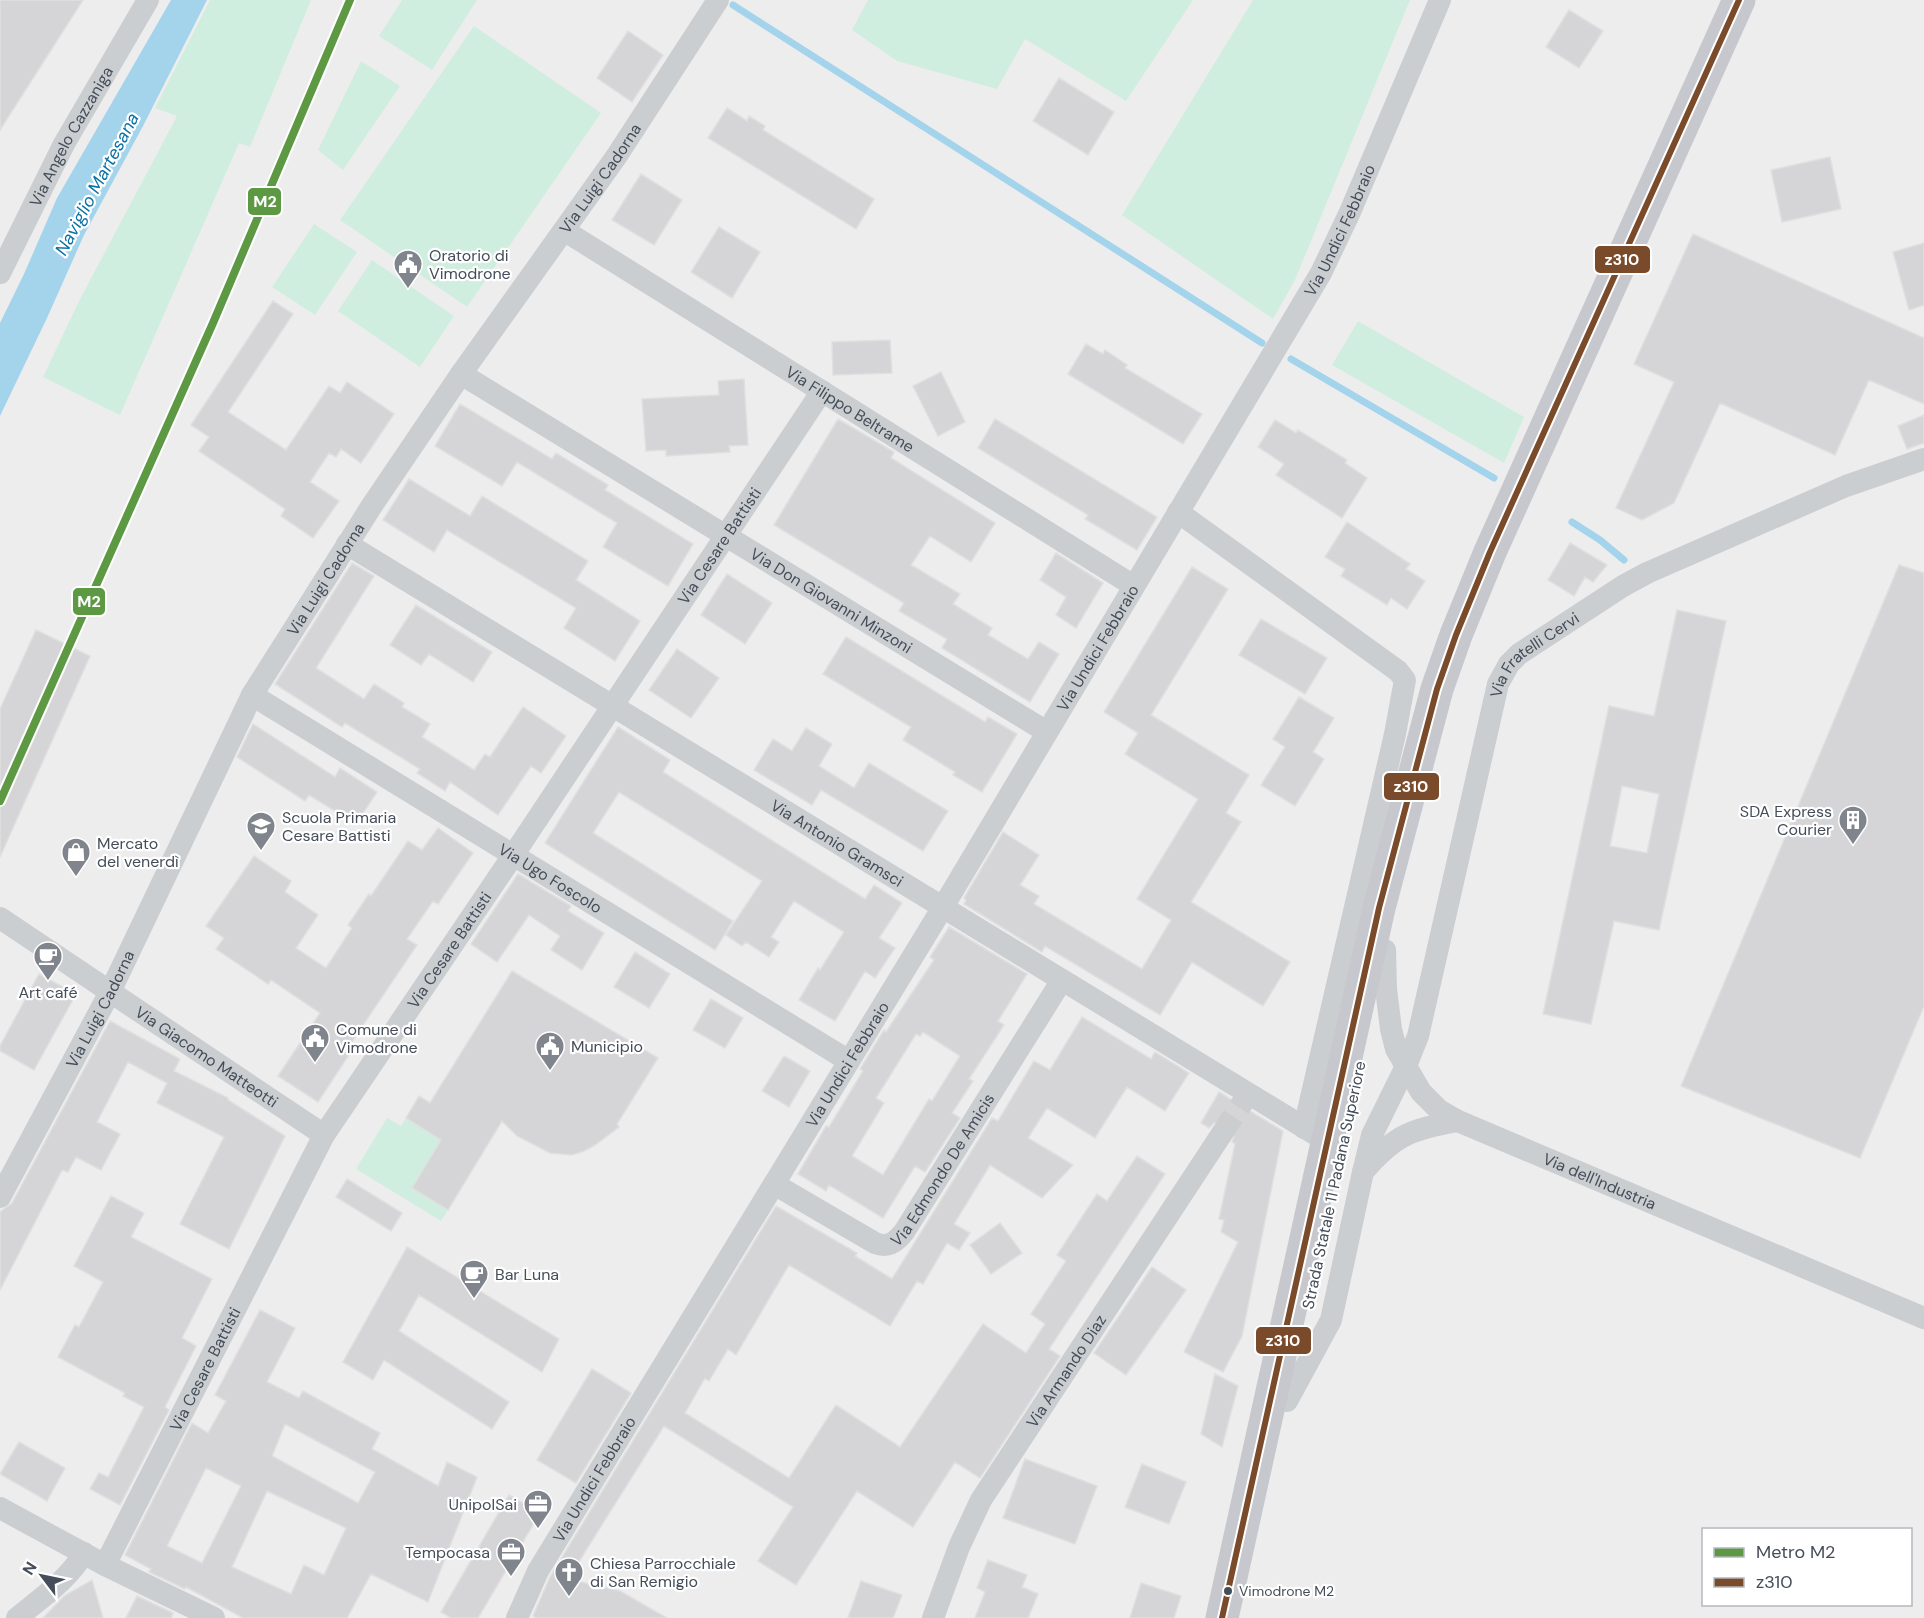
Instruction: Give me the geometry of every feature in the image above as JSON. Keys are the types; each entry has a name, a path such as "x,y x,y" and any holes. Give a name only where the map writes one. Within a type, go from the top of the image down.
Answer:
{"main road":[{"name":"Strada Statale 11 Padana Superiore","path":"1222,1618 1316,1135 1437,689 1480,576 1739,0"},
{"name":"Strada Statale 11 Padana Superiore","path":"1239,1618 1394,911 1411,786"}],"street":[{"name":"Via Angelo Cazzaniga","path":"0,273 64,144 148,0"},
{"name":"Via Luigi Cadorna","path":"0,1197 110,992 252,695 347,544 461,374 616,157 718,0"},
{"name":"Via Undici Febbraio","path":"517,1618 538,1571 943,907 1328,259 1440,0"},
{"name":"Via Filippo Beltrame","path":"565,231 1134,586"},
{"name":"Via Don Giovanni Minzoni","path":"461,374 1047,732"},
{"name":"Via Cesare Battisti","path":"105,1565 324,1135 822,391"},
{"name":"Via Fratelli Cervi","path":"1287,1401 1331,1320 1372,1135 1418,1036 1498,684 1509,664 1519,654 1623,586 1673,560 1845,486 1924,459"},
{"path":"1179,512 1398,671 1405,680 1316,1135"},
{"name":"Via Antonio Gramsci","path":"347,544 1316,1135"},
{"name":"Via Ugo Foscolo","path":"252,695 849,1061"},
{"name":"Via Giacomo Matteotti","path":"0,918 324,1135"},
{"name":"Via dell'Industria","path":"1385,950 1386,988 1391,1029 1396,1048 1429,1102 1458,1121 1924,1318"},
{"name":"Via Edmondo De Amicis","path":"774,1184 874,1243 888,1246 896,1241 904,1232 1062,980"},
{"path":"1364,1172 1377,1155 1399,1138 1414,1130 1458,1121"},
{"name":"Via Armando Diaz","path":"933,1618 959,1547 981,1500 1221,1135"},
{"path":"0,1508 105,1565 214,1618"},
{"path":"17,1618 77,1565 84,1553"}],"green space":[{"path":"210,0 311,0 250,147 239,143 120,415 43,377 79,301 177,116 155,108"},
{"path":"402,0 477,0 432,70 379,36"},
{"path":"868,0 1193,0 1126,101 1025,39 997,89 897,61 852,30"},
{"path":"1253,0 1410,0 1295,280 1273,319 1122,215"},
{"path":"474,26 601,113 467,307 340,220"},
{"path":"361,61 400,86 343,170 318,150"},
{"path":"314,224 357,252 315,315 272,287"},
{"path":"372,260 454,316 420,367 338,311"},
{"path":"1358,321 1524,417 1504,463 1332,365"},
{"path":"387,1118 401,1126 406,1118 441,1140 448,1210 441,1221 356,1169"}],"water":[{"name":"Naviglio Martesana","path":"171,0 207,0 84,235 0,416 0,323 57,198"}],"building":[{"path":"0,0 83,0 0,130"},
{"path":"1569,10 1603,31 1579,68 1546,47"},
{"path":"628,31 663,55 632,102 597,78"},
{"path":"1059,78 1114,112 1088,155 1033,121"},
{"path":"727,108 747,121 749,116 765,126 763,130 874,199 856,229 708,138"},
{"path":"1830,157 1841,209 1782,222 1771,170"},
{"path":"641,174 682,200 654,245 612,220"},
{"path":"719,227 760,252 732,298 691,272"},
{"path":"1693,234 1924,338 1924,404 1869,380 1835,455 1720,403 1674,503 1642,520 1616,508 1674,382 1634,364"},
{"path":"1924,243 1924,305 1909,310 1893,252"},
{"path":"273,301 293,314 228,412 286,450 329,386 340,393 347,382 394,414 361,463 341,449 336,457 329,453 310,482 339,501 313,538 281,516 285,509 199,451 209,437 191,425"},
{"path":"890,340 892,373 833,375 832,342"},
{"path":"1086,344 1103,354 1105,350 1127,365 1125,368 1202,414 1183,444 1068,374"},
{"path":"941,372 965,422 938,436 913,386"},
{"path":"744,379 748,445 729,446 730,452 666,456 666,450 646,451 642,399 719,395 718,381"},
{"path":"460,404 552,459 556,453 608,485 605,490 693,544 668,586 603,547 617,523 517,462 502,486 435,446"},
{"path":"1924,415 1924,443 1907,449 1898,426"},
{"path":"838,419 894,452 891,458 995,523 971,562 930,536 911,565 960,594 953,604 992,628 988,635 1028,659 1039,642 1059,654 1030,702 942,648 947,639 899,611 904,603 774,525"},
{"path":"995,419 1157,517 1137,550 1085,519 1088,515 978,448"},
{"path":"1275,420 1296,433 1298,430 1347,460 1345,463 1367,478 1342,518 1276,475 1284,464 1258,447"},
{"path":"409,479 470,516 482,496 588,561 576,580 640,621 615,661 564,628 576,608 447,530 434,552 383,520"},
{"path":"1347,522 1410,564 1406,569 1425,581 1407,609 1391,598 1387,605 1341,576 1345,569 1325,557"},
{"path":"1570,543 1607,565 1593,582 1585,577 1574,596 1548,580"},
{"path":"1056,553 1103,583 1076,628 1056,615 1066,597 1040,580"},
{"path":"352,563 374,576 316,668 364,699 374,684 404,703 402,707 430,724 422,737 474,770 485,754 490,757 523,707 566,736 541,773 531,766 498,815 450,782 445,791 417,773 420,769 345,723 342,727 275,684"},
{"name":"SDA Express Courier","path":"1899,565 1924,573 1924,1006 1860,1158 1681,1086"},
{"path":"1192,567 1228,589 1151,715 1249,775 1226,813 1241,822 1191,902 1290,962 1263,1006 1192,962 1160,1015 1045,946 1042,952 964,904 966,900 964,898 1003,832 1039,855 1020,885 1039,896 1034,904 1142,969 1171,920 1137,899 1198,799 1125,754 1138,733 1104,712"},
{"path":"727,574 772,603 745,644 701,615"},
{"path":"416,605 492,652 473,682 429,654 421,665 390,645"},
{"path":"1677,610 1726,621 1659,930 1614,921 1591,1024 1543,1014 1609,706 1654,716","holes":["1622,786 1659,794 1647,853 1610,846"]},
{"path":"1261,619 1327,658 1305,694 1239,655"},
{"path":"36,630 90,656 0,857 0,709"},
{"path":"846,637 985,722 988,717 1017,734 982,792 953,775 955,772 903,740 911,727 823,674"},
{"path":"677,649 719,678 691,718 649,690"},
{"path":"1299,697 1334,718 1313,752 1324,759 1295,806 1261,785 1285,747 1273,739"},
{"path":"253,724 335,777 340,768 377,792 356,824 309,795 305,801 237,757"},
{"path":"618,727 670,760 663,772 865,899 874,885 902,903 879,938 895,948 875,978 865,971 835,1021 799,1000 818,968 820,970 844,932 794,901 771,937 779,942 769,957 746,942 742,946 726,935 762,881 619,792 593,833 733,921 715,950 545,843"},
{"path":"806,728 832,744 819,766 854,788 869,763 948,811 923,851 821,790 812,805 754,770 773,739 792,751"},
{"path":"438,828 473,853 438,904 433,901 407,939 417,945 347,1049 351,1052 318,1102 278,1076 320,1013 271,980 268,984 216,949 224,938 206,926 254,856 291,881 285,892 318,915 296,948 326,968 352,928 348,925 369,894 371,896 408,841 422,850"},
{"path":"518,874 571,906 568,911 604,933 582,970 551,950 560,936 529,915 497,962 471,944"},
{"path":"949,927 1027,974 998,1021 1004,1025 969,1079 973,1081 952,1113 960,1118 925,1172 915,1166 883,1218 829,1185 826,1191 798,1174 826,1126 829,1127 863,1071 860,1069 884,1030 886,1032 934,960 930,957","holes":["923,1032 960,1056 932,1101 929,1099 883,1175 852,1156 884,1103 876,1098 916,1034 920,1036"]},
{"path":"635,952 670,974 649,1008 614,987"},
{"name":"Municipio","path":"512,971 658,1058 617,1124 619,1127 584,1151 572,1155 550,1153 517,1136 502,1121 448,1210 412,1188 441,1140 406,1118 419,1096 430,1103"},
{"path":"39,974 76,994 34,1070 0,1051 0,1046"},
{"path":"711,999 743,1018 725,1048 693,1030"},
{"path":"1082,1017 1151,1059 1155,1052 1189,1073 1165,1111 1127,1087 1095,1138 1047,1108 1028,1138 1073,1165 1042,1198 990,1165 954,1224 970,1233 959,1250 947,1243 923,1284 917,1281 890,1326 789,1265 736,1355 728,1349 709,1381 705,1378 685,1413 789,1478 836,1405 900,1447 983,1324 1026,1353 1045,1324 1031,1314 1066,1261 1057,1255 1097,1194 1107,1201 1137,1156 1165,1174 1049,1349 1060,1356 980,1478 955,1462 913,1527 857,1491 796,1585 758,1561 793,1507 664,1426 568,1579 620,1591 667,1618 536,1618 533,1616 550,1577 776,1206 857,1253 855,1256 892,1279 992,1118 998,1121 1034,1061 1050,1070"},
{"path":"110,1021 180,1059 174,1071 228,1098 285,1136 229,1249 180,1224 224,1137 157,1103 167,1083 128,1062 97,1122 120,1134 101,1170 76,1157 68,1172 62,1170 0,1290 0,1212 12,1203"},
{"path":"784,1056 810,1071 789,1107 762,1091"},
{"path":"1219,1092 1283,1131 1242,1336 1223,1372 1184,1352 1238,1242 1221,1232 1224,1220 1219,1219 1235,1144 1232,1142 1233,1130 1229,1124 1222,1122 1214,1123 1209,1128 1201,1123"},
{"path":"347,1179 402,1213 391,1231 336,1197"},
{"path":"111,1196 144,1213 131,1237 212,1279 182,1338 196,1346 165,1407 169,1410 120,1505 90,1489 99,1473 108,1477 144,1407 123,1396 125,1393 58,1357 75,1325 79,1327 103,1282 74,1266"},
{"path":"1000,1223 1022,1253 991,1274 970,1245"},
{"path":"407,1247 559,1339 542,1372 419,1295 399,1331 509,1402 492,1429 384,1360 373,1380 343,1362"},
{"path":"1152,1267 1186,1290 1126,1375 1094,1353"},
{"path":"260,1310 295,1328 267,1382 299,1398 303,1391 380,1433 372,1449 438,1486 447,1462 477,1477 428,1602 371,1574 347,1618 243,1618 186,1587 185,1589 149,1572 151,1569 125,1555 192,1423 208,1433 226,1401 215,1395","holes":["285,1424 375,1472 358,1503 272,1456","206,1468 241,1486 202,1563 167,1546","267,1491 346,1528 324,1575 304,1565 291,1594 232,1567"]},
{"path":"592,1369 631,1393 576,1483 537,1460"},
{"path":"1215,1374 1238,1386 1222,1447 1201,1434"},
{"path":"19,1442 65,1468 47,1501 0,1474"},
{"path":"1025,1459 1097,1486 1075,1544 1003,1518"},
{"path":"1142,1464 1186,1482 1169,1524 1125,1507"},
{"path":"509,1495 540,1513 478,1618 451,1618 441,1612"},
{"path":"988,1560 1027,1575 1022,1587 1038,1594 1028,1618 975,1618 985,1592 977,1588"},
{"path":"92,1580 103,1618 43,1618 64,1596"},
{"path":"861,1581 902,1595 893,1618 848,1618"},
{"path":"1141,1583 1181,1596 1174,1618 1130,1618"},
{"path":"137,1596 173,1613 171,1618 126,1618"}],"waterway":[{"path":"733,5 1262,343"},
{"path":"1291,359 1494,478"},
{"path":"1572,522 1600,540 1624,560"}],"tunnel":[{"path":"1221,1135 1247,1096"}],"metro line":[{"name":"M2","path":"0,801 213,323 350,0"}],"transit line":[{"name":"z310","path":"1222,1618 1379,908 1437,689 1490,552 1739,0"}],"place":[{"name":"Oratorio di Vimodrone","path":"408,290"},
{"name":"SDA Express Courier","path":"1853,846"},
{"name":"Scuola Primaria Cesare Battisti","path":"261,852"},
{"name":"Mercato del venerdì","path":"76,878"},
{"name":"Art café","path":"48,982"},
{"name":"Comune di Vimodrone","path":"315,1064"},
{"name":"Municipio","path":"550,1072"},
{"name":"Bar Luna","path":"474,1300"},
{"name":"UnipolSai","path":"538,1530"},
{"name":"Tempocasa","path":"511,1578"},
{"name":"Vimodrone M2","path":"1228,1591"},
{"name":"Chiesa Parrocchiale di San Remigio","path":"569,1598"}]}
